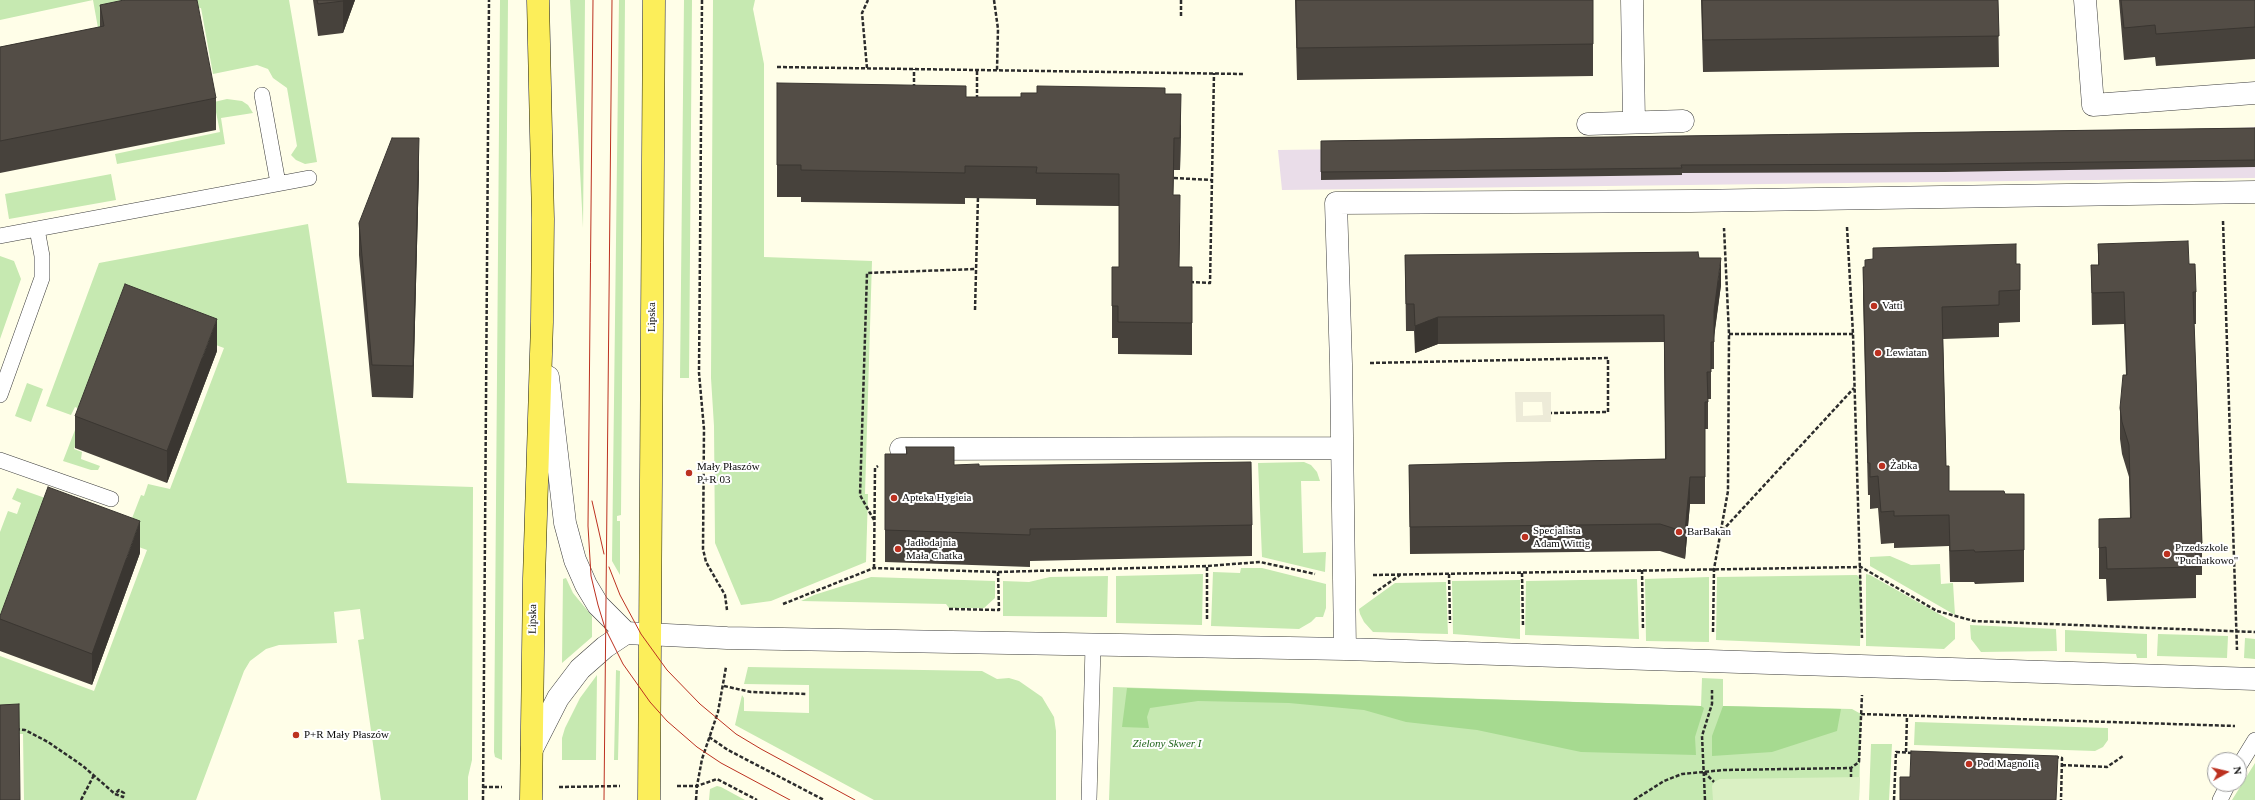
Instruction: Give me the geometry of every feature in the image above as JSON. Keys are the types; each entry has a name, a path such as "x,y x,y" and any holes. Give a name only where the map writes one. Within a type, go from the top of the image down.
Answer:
{"main road":[{"name":"Lipska","path":"531,800 534,579 542,322 543,219 538,0"},
{"name":"Lipska","path":"649,800 654,0"}],"street":[{"path":"1632,0 1634,122"},
{"path":"2085,0 2093,105 2255,93"},
{"path":"1588,124 1683,121"},
{"path":"1345,650 1341,364 1336,203 1723,200 2255,192"},
{"name":"Lipska","path":"532,749 558,698 580,669 605,647 626,633 598,604 586,585 575,560 565,524 553,433 542,322"},
{"path":"901,449 1342,448"},
{"path":"626,633 727,638 1345,650 2246,678"}],"lane":[{"path":"262,95 278,183"},
{"path":"0,236 309,178"},
{"path":"0,395 42,278 42,256 37,229"},
{"path":"0,460 111,500"},
{"path":"1089,800 1093,646"},
{"path":"2247,753 2255,740"}],"path":[{"path":"482,800 489,0"},
{"path":"702,0 699,373 704,429 703,549 706,562 725,595 727,613"},
{"path":"867,68 862,13 868,0"},
{"path":"994,0 998,29 997,70"},
{"path":"1181,0 1181,18"},
{"path":"777,67 1244,74"},
{"path":"914,69 914,90"},
{"path":"977,70 977,106"},
{"path":"1187,282 1210,283 1214,73"},
{"path":"1174,178 1212,180"},
{"path":"975,310 978,190"},
{"path":"2222,193 2236,632 2246,678"},
{"path":"1634,800 1664,781 1682,774 1724,770 1851,768 1859,762 1863,665 1861,566 1853,334 1845,198"},
{"path":"1712,640 1714,569 1728,491 1729,334 1723,200"},
{"path":"874,520 860,495 867,273 976,269"},
{"path":"1729,334 1853,334"},
{"path":"1341,364 1608,358 1608,412 1551,413"},
{"path":"1721,532 1854,388"},
{"path":"874,568 875,468"},
{"path":"784,604 874,568 998,572 1207,566 1260,562 1318,574"},
{"path":"1207,566 1207,621"},
{"path":"1366,575 1861,566 1937,611 1974,621 2255,632"},
{"path":"1642,570 1643,659"},
{"path":"949,609 999,610 998,572"},
{"path":"1522,572 1523,655"},
{"path":"1449,574 1451,653"},
{"path":"1370,595 1400,575"},
{"path":"696,800 696,786 702,759 724,686 727,664"},
{"path":"724,686 751,692 806,694"},
{"path":"1705,800 1702,736 1712,704 1712,686"},
{"path":"1861,714 2240,727"},
{"path":"1906,752 1907,716"},
{"path":"13,731 17,728 25,730 48,742 83,766 115,794"},
{"path":"709,737 728,750 824,800"},
{"path":"1894,800 1896,752 1921,753"},
{"path":"2062,765 2107,766 2123,756"},
{"path":"2047,757 2062,758 2061,800"},
{"path":"1851,768 1851,777"},
{"path":"1704,772 1714,782"},
{"path":"81,800 94,776"},
{"path":"675,786 696,786 717,779 757,800"},
{"path":"559,787 622,786"},
{"path":"483,787 505,787"}],"shaded area":[{"path":"2255,127 2255,178 1282,190 1278,150 2076,139"},
{"path":"1515,392 1551,392 1551,422 1516,422","holes":["1523,402 1542,402 1543,415 1523,416"]}],"green space":[{"path":"0,0 93,0 0,20"},
{"path":"93,0 289,0 317,162 305,164 296,160 291,155 297,146 287,88 273,78 268,69 257,65 213,74 201,8 98,28"},
{"path":"500,0 508,0 502,760 495,757 494,752"},
{"path":"570,0 585,0 583,228 578,131"},
{"path":"619,0 625,0 621,515 617,516 617,521 620,521 620,575 612,561"},
{"path":"684,0 692,0 689,378 680,378"},
{"path":"713,0 755,0 753,9 764,64 764,257 872,261 865,494 868,494 866,562 771,601 741,605 715,543 714,426 711,378"},
{"path":"227,99 242,101 248,105 253,113 221,118 225,144 117,164 115,154 220,132 214,102"},
{"path":"111,174 116,200 9,219 5,194"},
{"path":"308,224 347,483 473,487 472,760 468,777 468,800 381,800 358,640 364,639 360,609 334,612 337,643 279,645 266,649 250,661 244,671 196,800 24,800 23,734 18,734 0,711 0,656 94,691 147,550 136,546 129,526 141,495 144,496 148,484 170,489 224,348 122,310 84,411 75,407 71,415 46,406 99,263"},
{"path":"0,256 14,261 21,279 0,339"},
{"path":"27,383 43,389 31,422 15,416"},
{"path":"80,417 85,418 74,449 82,452 81,459 100,466 98,470 91,470 63,461"},
{"path":"1304,462 1311,465 1317,472 1320,481 1301,481 1303,553 1326,552 1325,572 1262,557 1258,463"},
{"path":"17,488 76,509 0,635 0,532 8,511 17,514 21,503 12,499"},
{"path":"1890,556 1911,565 1940,564 1941,584 1953,583 1955,615 1870,566 1870,557"},
{"path":"1241,568 1262,568 1326,584 1326,608 1323,617 1316,617 1311,622 1299,629 1211,626 1213,572 1240,573"},
{"path":"1203,574 1202,625 1116,623 1116,576"},
{"path":"1866,574 1955,623 1955,639 1944,649 1866,646"},
{"path":"1857,575 1861,579 1860,646 1716,640 1717,577"},
{"path":"1108,576 1107,617 1003,616 1003,581 1029,582 1050,577"},
{"path":"871,577 995,581 995,598 984,608 949,608 946,604 801,601 814,595"},
{"path":"1709,577 1709,642 1646,641 1645,579"},
{"path":"566,578 573,593 592,616 592,637 562,663 563,579"},
{"path":"1637,579 1639,639 1525,635 1526,581"},
{"path":"1520,580 1520,639 1453,634 1452,581"},
{"path":"1446,582 1448,634 1373,632 1364,622 1360,614 1359,609 1395,583"},
{"path":"1970,625 2056,629 2057,651 1981,652 1971,639"},
{"path":"2065,630 2147,634 2147,658 2137,658 2136,654 2065,652"},
{"path":"2158,634 2228,636 2227,658 2157,656"},
{"path":"2245,638 2255,639 2255,659 2244,658"},
{"path":"748,667 982,671 997,679 1009,678 1019,681 1042,697 1054,717 1056,731 1056,800 874,800 735,725 742,695 744,698 744,711 809,713 809,685 744,684"},
{"path":"616,670 620,671 618,760 614,760"},
{"path":"597,675 596,760 562,760 562,738 565,728 580,698"},
{"name":"Zielony Skwer I","path":"1702,678 1723,679 1723,706 1852,709 1861,714 1859,800 1109,800 1113,687 1701,706"},
{"path":"1127,688 1701,706 1704,708 1695,737 1696,755 1581,752 1477,730 1406,722 1364,710 1289,703 1198,701 1150,708 1147,717 1149,728 1122,727"},
{"path":"1723,706 1841,709 1837,731 1772,752 1712,756 1712,736"},
{"path":"1915,722 2108,728 2108,740 2103,747 2095,751 1914,745"},
{"path":"1871,744 1892,744 1889,800 1869,800"},
{"path":"2255,763 2255,800 2232,800 2237,792 2247,792 2247,776"},
{"path":"1860,777 1859,800 1713,800 1712,786 1714,782 1720,779"},
{"path":"717,786 745,800 709,800 710,789"}],"building":[{"path":"124,0 197,0 216,98 0,141 0,47 104,26 100,5"},
{"path":"317,0 344,0 318,4"},
{"path":"1296,0 1593,0 1593,44 1297,48"},
{"path":"1702,0 1998,0 1999,36 1703,40"},
{"path":"2121,0 2255,0 2255,27 2156,34 2155,25 2124,28"},
{"path":"777,83 966,86 966,97 1021,97 1021,93 1037,93 1037,86 1165,88 1165,94 1181,94 1180,138 1174,138 1173,195 1180,195 1179,267 1192,267 1192,323 1118,322 1118,306 1112,306 1112,267 1119,267 1119,174 1036,173 1037,167 965,166 965,173 801,170 801,165 777,165"},
{"path":"2255,128 2255,160 1945,164 1681,165 1682,168 1321,172 1321,141"},
{"path":"392,138 419,138 413,366 372,365 359,223"},
{"path":"2188,241 2189,264 2195,264 2196,292 2193,292 2202,543 2195,543 2196,567 2107,569 2106,547 2099,548 2099,519 2131,518 2129,445 2122,422 2120,408 2123,375 2127,375 2124,292 2092,293 2091,265 2099,265 2098,244"},
{"path":"2016,244 2016,264 2020,264 2020,290 1999,291 1999,305 1942,307 1946,466 1949,466 1949,491 2004,491 2005,494 2024,494 2024,550 1975,552 1974,550 1950,551 1949,515 1894,516 1894,511 1881,512 1878,476 1870,477 1870,463 1868,463 1863,267 1865,267 1865,260 1873,259 1873,248"},
{"path":"1698,252 1699,258 1721,258 1714,311 1714,342 1711,342 1711,372 1707,372 1708,402 1705,402 1705,477 1690,477 1685,532 1660,524 1410,527 1409,465 1666,459 1664,315 1438,317 1415,326 1414,304 1406,304 1405,255"},
{"path":"125,284 217,319 167,451 75,416"},
{"path":"906,447 954,447 954,465 979,464 979,466 1251,462 1252,525 1030,529 1030,535 885,530 885,454 907,454"},
{"path":"48,487 140,521 92,654 0,619"},
{"path":"19,704 20,800 0,800 0,705"},
{"name":"Pod Magnolią","path":"1911,751 2058,756 2056,800 1900,800 1900,777 1910,777"}],"tram line":[{"path":"593,0 588,526 591,576 598,605 605,628 623,664 650,702 667,721 697,747 721,763 790,800"},
{"path":"604,800 612,0"},
{"path":"592,501 604,554"},
{"path":"609,567 620,595 641,634 667,670 700,704 736,734 855,800"}],"place":[{"name":"Vatti","path":"1874,306"},
{"name":"Lewiatan","path":"1878,353"},
{"name":"Żabka","path":"1882,466"},
{"name":"Mały Płaszów P+R 03","path":"689,473"},
{"name":"Apteka Hygieia","path":"894,498"},
{"name":"BarBakan","path":"1679,532"},
{"name":"Specjalista Adam Wittig","path":"1525,537"},
{"name":"Jadłodajnia Mała Chatka","path":"898,549"},
{"name":"Przedszkole \"Puchatkowo\"","path":"2167,554"},
{"name":"P+R Mały Płaszów","path":"296,735"},
{"name":"Pod Magnolią","path":"1969,764"}]}
